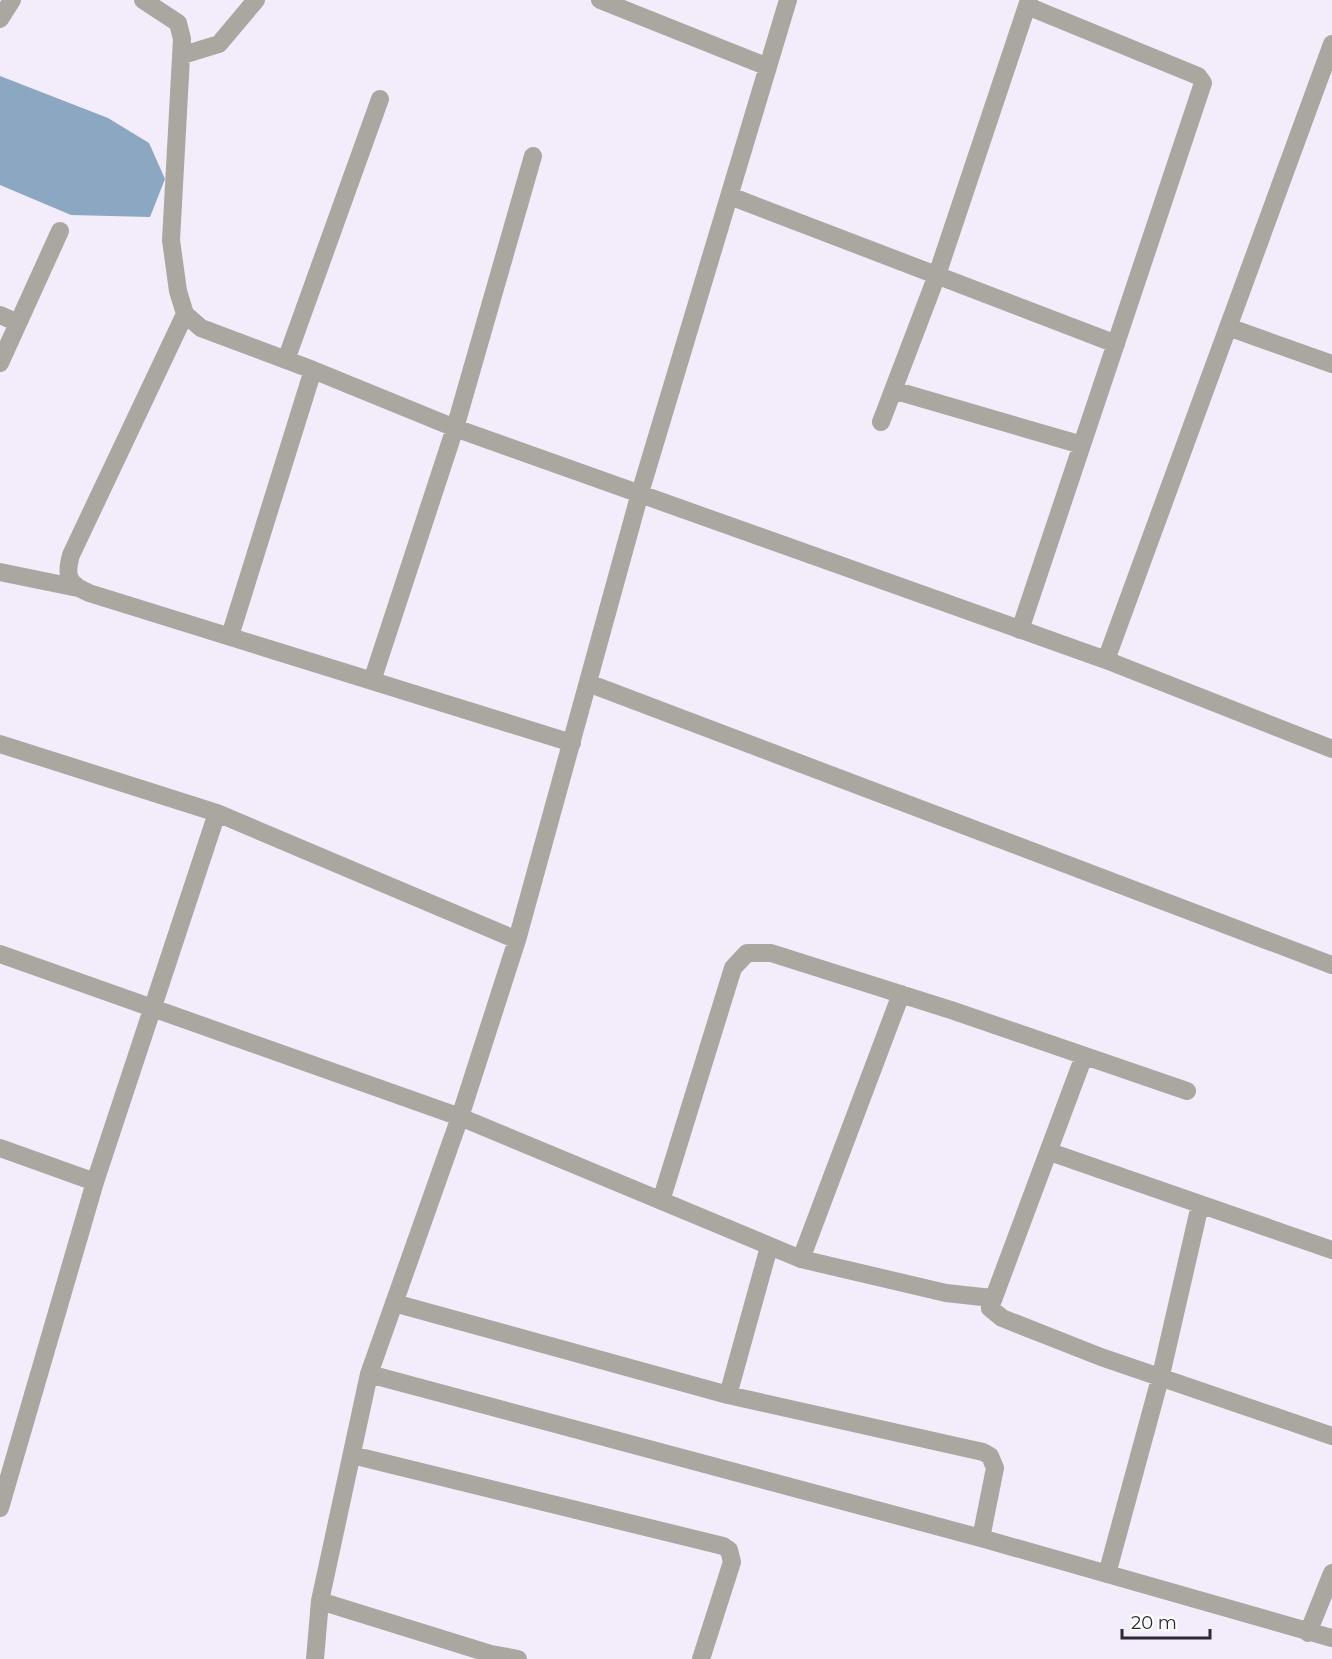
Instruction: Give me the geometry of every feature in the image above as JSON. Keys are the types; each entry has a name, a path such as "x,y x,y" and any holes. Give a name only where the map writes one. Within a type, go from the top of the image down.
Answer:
{"street":[{"path":"0,19 12,0"},
{"path":"143,0 178,23 183,55 171,240 178,291 185,314 201,328 313,370 455,428 1106,660 1332,748"},
{"path":"183,55 219,44 256,0"},
{"path":"600,0 768,67"},
{"path":"315,1659 320,1601 369,1374 460,1117 517,940 640,493 788,0"},
{"path":"881,422 937,275 1028,3 1197,76 1203,83 1020,630"},
{"path":"1106,660 1228,327 1328,66 1332,44"},
{"path":"286,360 380,99"},
{"path":"372,681 455,428 533,156"},
{"path":"730,196 1116,344"},
{"path":"0,363 60,231"},
{"path":"78,588 69,579 67,570 71,555 185,314"},
{"path":"0,315 18,323"},
{"path":"1228,327 1332,364"},
{"path":"230,636 313,370"},
{"path":"893,390 1082,445"},
{"path":"0,572 78,588 572,743"},
{"path":"588,683 1332,965"},
{"path":"0,744 217,813 517,940"},
{"path":"1,1498 95,1182 217,813"},
{"path":"661,1202 737,960 747,953 771,953 1187,1090"},
{"path":"0,954 460,1117 801,1259 946,1293 992,1298"},
{"path":"801,1259 901,994"},
{"path":"1084,1056 990,1308 1002,1318 1101,1357 1161,1375 1332,1436"},
{"path":"0,1148 95,1182"},
{"path":"1050,1152 1332,1250"},
{"path":"1107,1574 1161,1375 1200,1205"},
{"path":"728,1395 769,1247"},
{"path":"394,1303 728,1395 990,1455 995,1468 981,1538"},
{"path":"369,1374 981,1538 1332,1638"},
{"path":"352,1455 723,1546 729,1550 732,1562 701,1659"},
{"path":"1308,1633 1332,1573"},
{"path":"320,1601 491,1656 518,1659"}],"water":[{"path":"0,76 108,118 149,143 165,179 150,217 71,215 0,185"}]}
